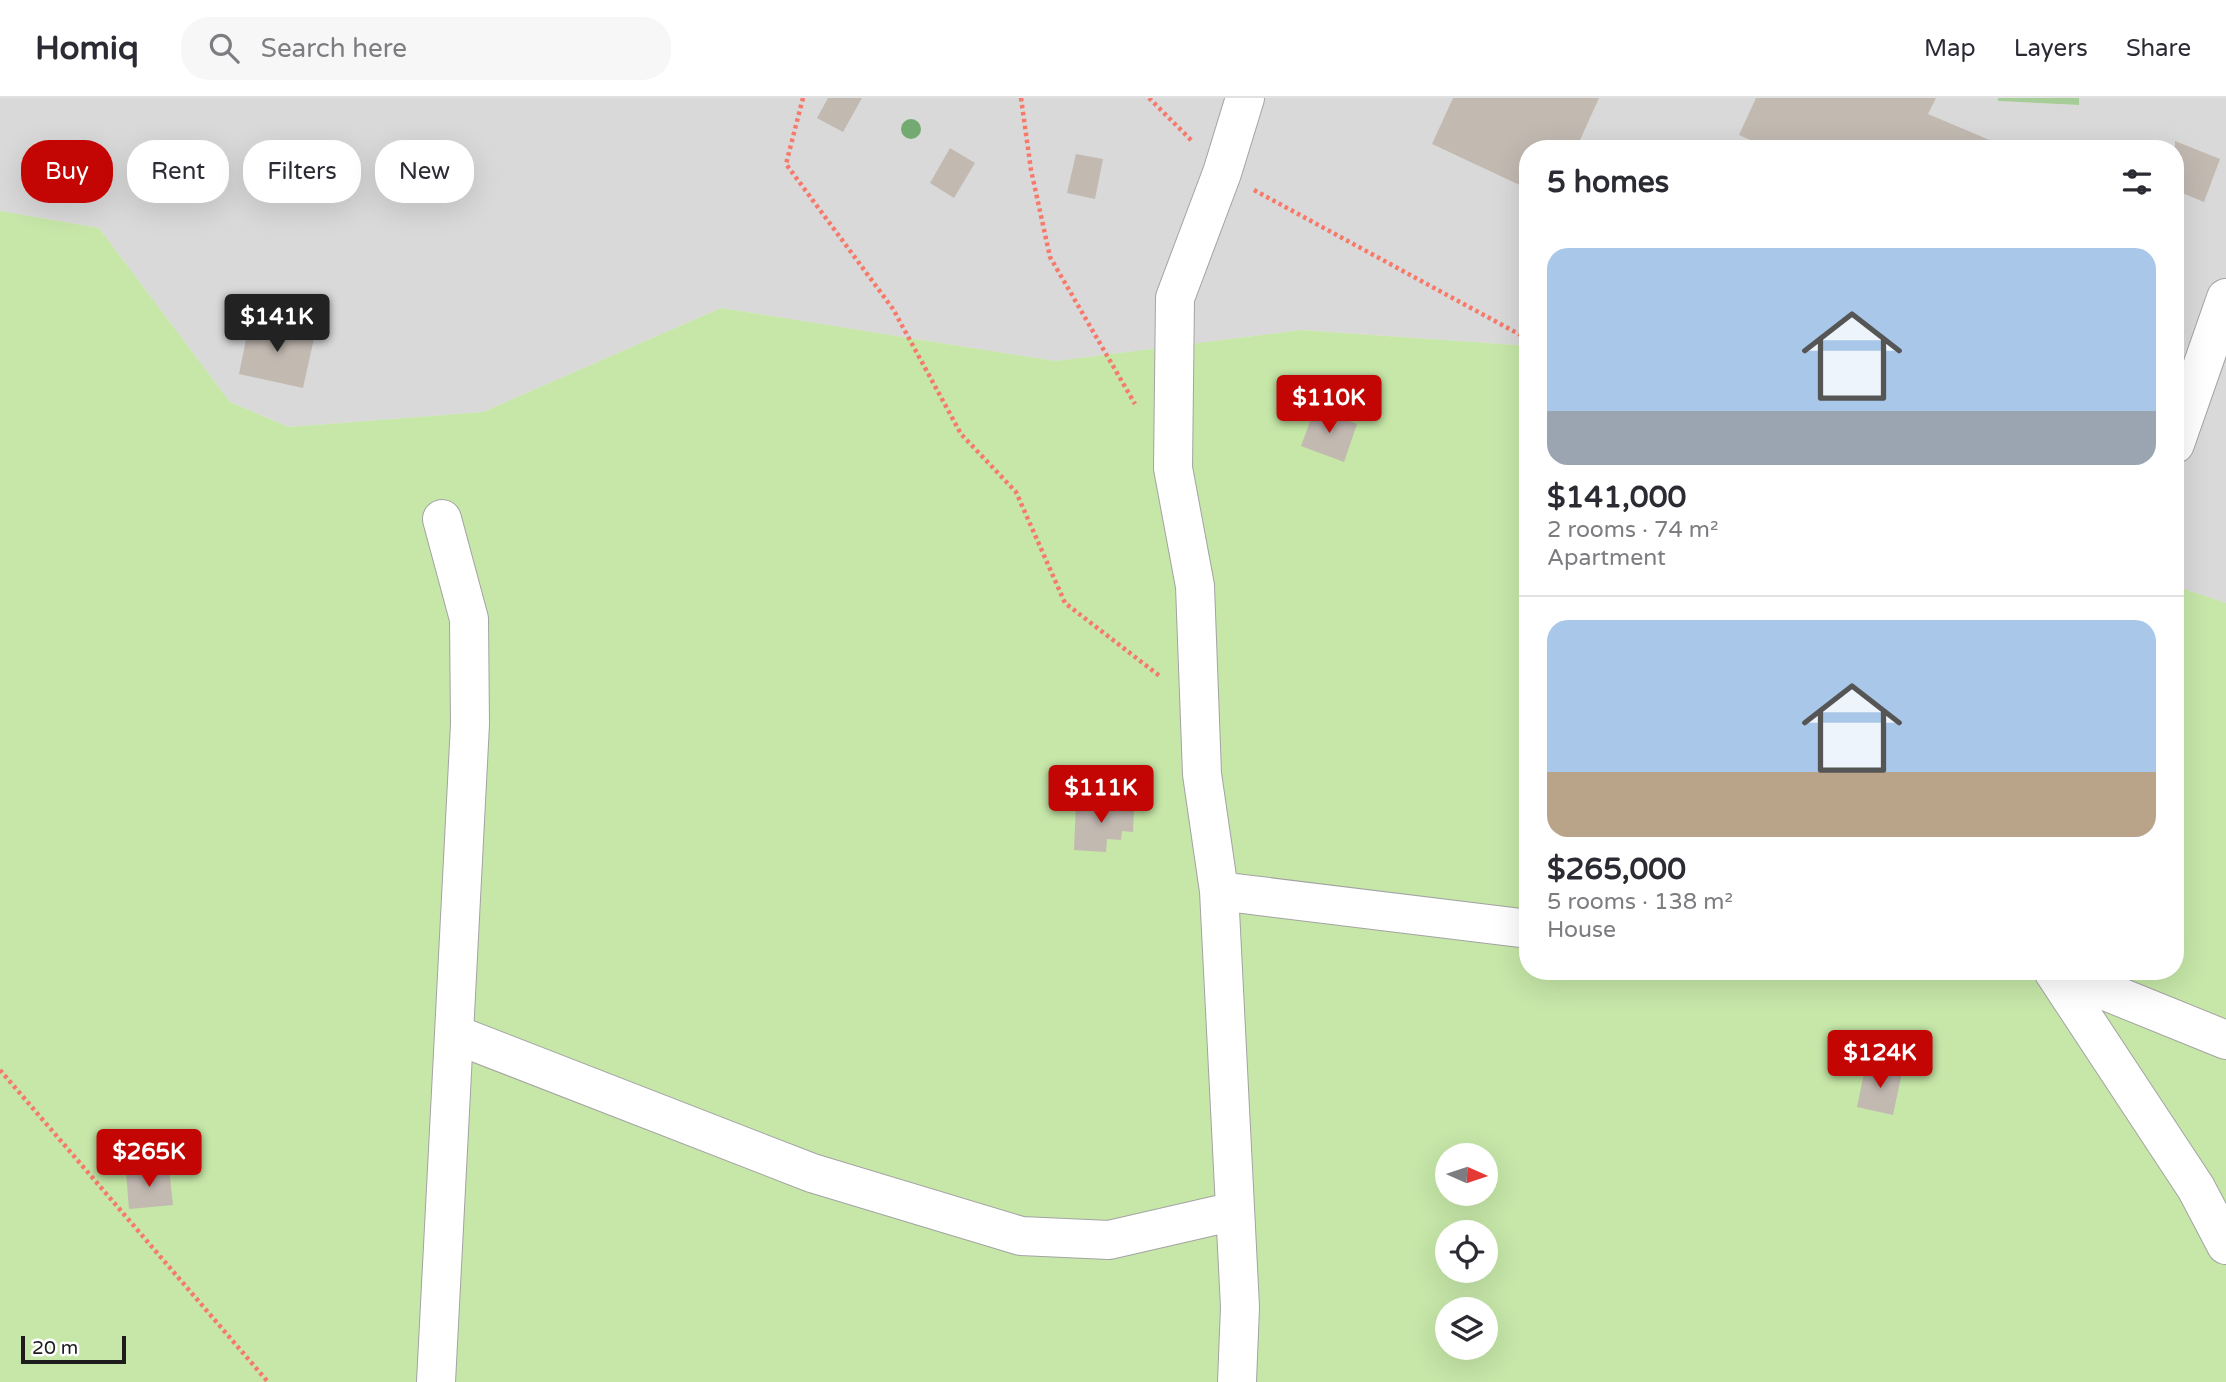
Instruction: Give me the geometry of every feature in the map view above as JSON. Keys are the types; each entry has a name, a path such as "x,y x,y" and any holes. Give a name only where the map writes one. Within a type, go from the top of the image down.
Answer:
{"street":[{"path":"1237,1382 1240,1307 1219,891 1202,774 1195,586 1173,468 1175,298 1222,173 1245,98"},
{"path":"2184,418 2226,298"},
{"path":"436,1382 470,724 469,619 442,519"},
{"path":"1219,891 1519,928"},
{"path":"2061,980 2196,1188 2226,1245"},
{"path":"2077,980 2226,1040"},
{"path":"454,1034 812,1172 1021,1236 1110,1240 1235,1211"}],"path":[{"path":"803,98 786,164 893,309 961,434 1016,492 1066,603 1198,706"},
{"path":"1021,98 1031,170 1050,257 1139,410"},
{"path":"1149,98 1222,173 1519,334"},
{"path":"0,1070 268,1382"}],"shaded area":[{"path":"0,98 1998,98 1998,101 2079,105 2079,98 2226,98 2226,603 2184,589 2184,140 1519,140 1519,345 1301,330 1055,361 721,308 483,412 289,427 230,402 99,228 0,211"}],"green space":[{"path":"1998,98 2079,98 2079,105 1998,101"},
{"path":"0,211 99,228 230,402 289,427 483,412 721,308 1055,361 1301,330 1519,345 1519,980 2184,980 2184,589 2226,603 2226,1382 0,1382"}],"building":[{"path":"828,98 862,98 843,132 817,118"},
{"path":"1453,98 1599,98 1580,140 1519,140 1519,185 1432,144"},
{"path":"1756,98 1936,98 1928,114 1990,140 1750,140 1739,135"},
{"path":"2184,145 2220,159 2204,202 2184,194"},
{"path":"950,148 975,163 954,198 930,183"},
{"path":"1076,154 1103,159 1095,199 1067,193"},
{"path":"250,320 315,334 303,388 239,374"},
{"path":"1315,408 1357,424 1344,462 1301,446"},
{"path":"1076,802 1134,805 1133,832 1122,831 1121,840 1107,839 1106,852 1074,850"},
{"path":"1866,1064 1902,1072 1893,1115 1857,1107"},
{"path":"169,1168 173,1205 129,1209 126,1172"}]}
